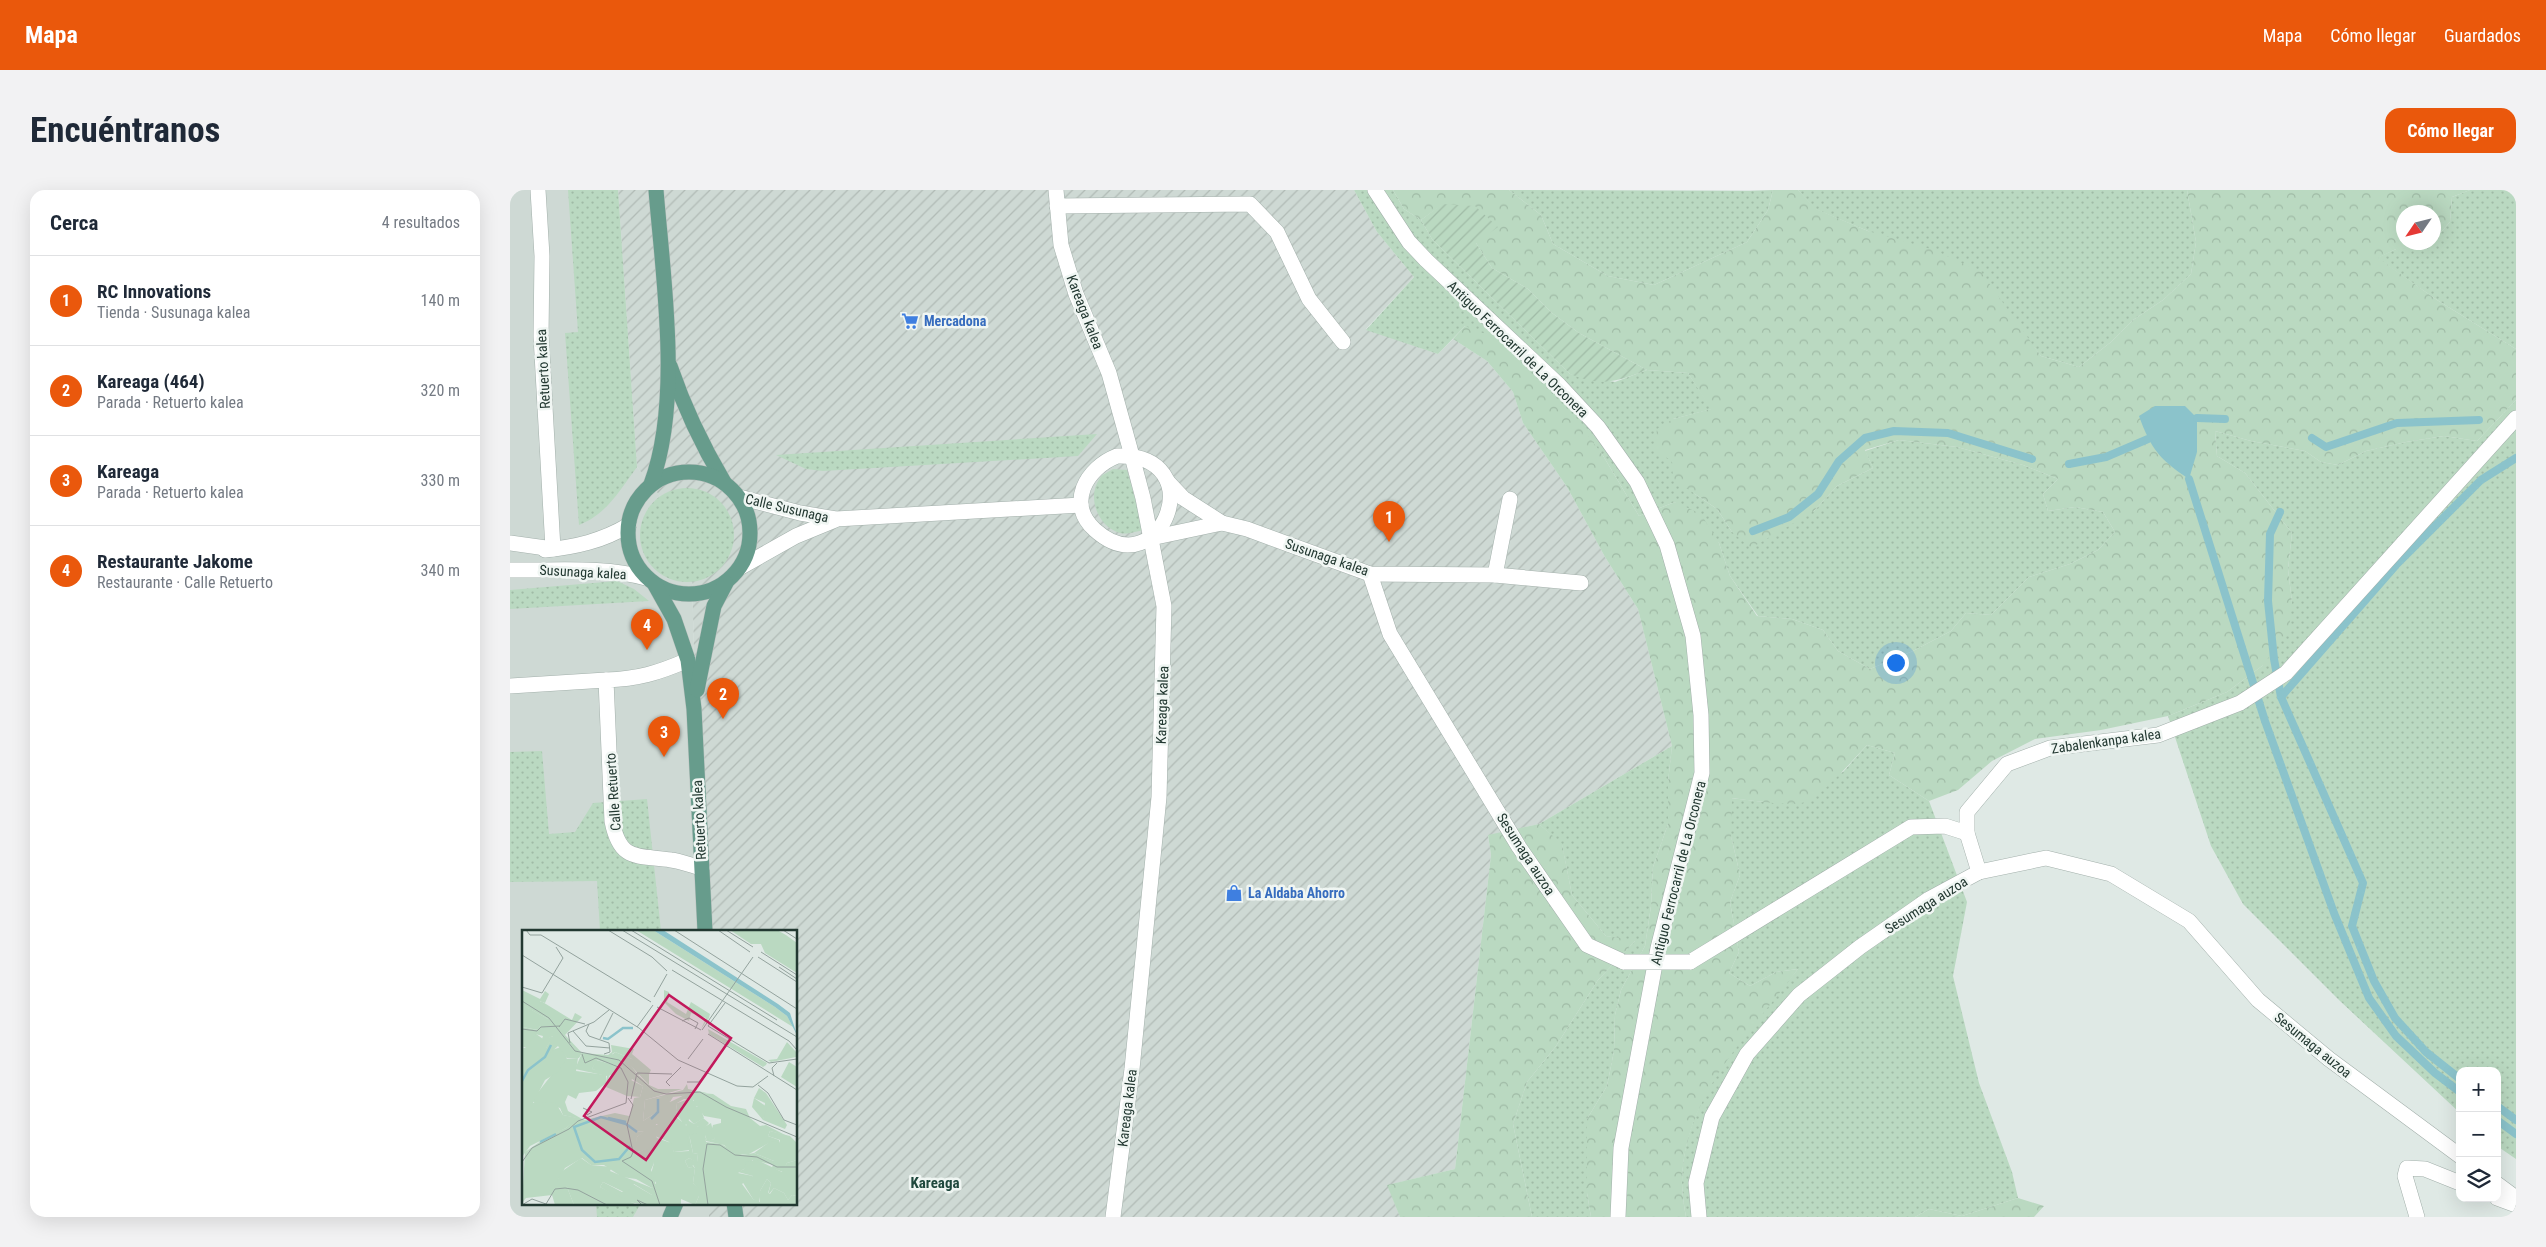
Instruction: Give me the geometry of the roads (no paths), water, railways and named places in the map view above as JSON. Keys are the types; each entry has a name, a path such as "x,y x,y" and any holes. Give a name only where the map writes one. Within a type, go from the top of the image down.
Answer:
{"main road":[{"path":"651,484 662,442 668,359 656,190"},
{"path":"668,359 681,398 700,441 724,482 739,497 747,513 751,533 749,549 741,567 726,583 708,592 691,595 676,594 651,582 633,560 627,538 630,513 636,501 651,484 666,476 688,471 709,475 724,482"},
{"name":"Retuerto kalea","path":"651,582 674,619 688,660 694,709 704,930"},
{"name":"Retuerto kalea","path":"694,709 703,651 714,606 726,583"},
{"path":"670,1217 676,1204"},
{"path":"734,1204 736,1217"}],"street":[{"name":"Retuerto kalea","path":"538,190 542,256 541,336 553,549"},
{"name":"Kareaga kalea","path":"1056,190 1061,245 1076,294 1109,373 1132,456 1164,606 1159,797 1132,1069 1113,1217"},
{"name":"Antiguo Ferrocarril de La Orconera","path":"1375,190 1410,242 1426,260 1559,385 1598,427 1637,482 1667,545 1693,636 1701,715 1702,773 1658,948 1621,1148 1618,1217"},
{"path":"1058,206 1250,204 1277,232 1309,299 1343,342"},
{"name":"Zabalenkanpa kalea","path":"1979,872 1967,833 1967,812 2007,764 2050,748 2158,735 2240,703 2286,673 2516,418"},
{"path":"1117,456 1132,456 1148,461 1157,467 1183,498 1222,523 1136,543 1121,544 1105,539 1085,519 1081,505 1084,485 1091,472 1102,462 1117,456"},
{"path":"1151,538 1162,526 1169,512 1170,494 1166,480"},
{"name":"Calle Susunaga","path":"739,497 800,513 836,519 1081,505"},
{"path":"1496,575 1510,499"},
{"name":"Calle Susunaga","path":"741,567 796,536 836,519"},
{"name":"Susunaga kalea","path":"1222,523 1247,529 1370,574 1496,575 1581,583"},
{"name":"Susunaga kalea","path":"510,552 553,549 593,542 606,538 629,525"},
{"name":"Susunaga kalea","path":"510,543 553,549"},
{"name":"Susunaga kalea","path":"513,571 580,570 630,574 651,582"},
{"name":"Sesumaga auzoa","path":"1370,574 1390,634 1519,847 1587,945 1624,962 1690,962 1911,827 1945,826 1967,833"},
{"path":"510,686 635,679 658,673 688,660"},
{"name":"Calle Retuerto","path":"606,680 612,821 616,838 624,849 633,855 649,859 671,860 702,868"},
{"name":"Sesumaga auzoa","path":"1699,1217 1696,1183 1712,1117 1747,1054 1799,995 1845,959 1929,899 1979,872 2046,858 2111,874 2189,921 2258,1000 2329,1059 2456,1153"},
{"path":"2417,1217 2404,1176 2407,1168 2425,1168 2456,1181"},
{"path":"2501,1187 2516,1198"},
{"path":"2501,1199 2516,1205"}],"water":[{"path":"2155,406 2185,406 2197,418 2197,452 2189,479 2171,466 2158,453 2148,437 2139,416"}],"waterway":[{"path":"2197,418 2225,419"},
{"path":"2312,438 2326,447 2397,423 2479,420"},
{"path":"1753,531 1789,517 1818,494 1839,461 1865,438 1894,431 1948,433 2032,459"},
{"path":"2069,464 2106,457 2148,439"},
{"path":"2281,697 2396,565 2481,480 2516,458"},
{"path":"2189,479 2265,721 2334,913 2369,998 2396,1036 2435,1073 2456,1089"},
{"path":"2280,512 2270,534 2268,601 2274,659 2281,697 2363,883 2352,926 2374,981 2395,1018 2426,1052 2456,1076"},
{"path":"2501,1109 2516,1120"},
{"path":"2501,1123 2516,1134"}],"place":[{"name":"Mercadona","path":"910,321"},
{"name":"RC Innovations","path":"1389,542"},
{"name":"Restaurante Jakome","path":"647,650"},
{"name":"Kareaga (464)","path":"723,719"},
{"name":"Kareaga","path":"664,757"},
{"name":"La Aldaba Ahorro","path":"1234,893"}],"district":[{"name":"Kareaga","path":"935,1183"}]}
